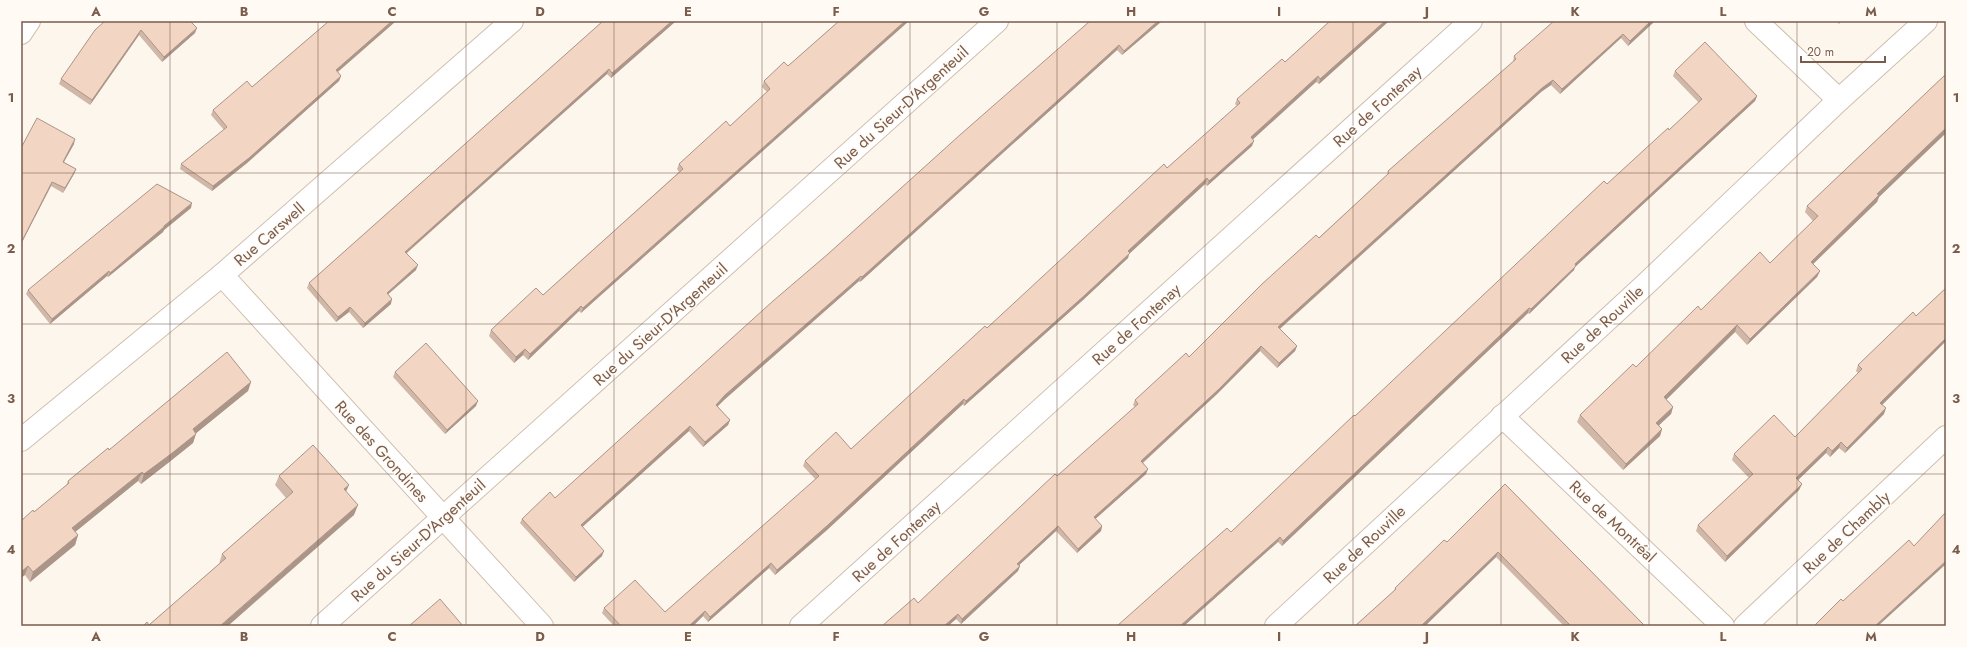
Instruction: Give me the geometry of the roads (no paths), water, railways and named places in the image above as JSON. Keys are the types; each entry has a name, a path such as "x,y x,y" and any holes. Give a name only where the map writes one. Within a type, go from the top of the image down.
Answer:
{"street":[{"path":"21,33 29,21"},
{"name":"Rue Carswell","path":"21,440 222,275 512,21"},
{"name":"Rue du Sieur-D'Argenteuil","path":"322,626 997,21"},
{"name":"Rue de Fontenay","path":"801,626 1471,21"},
{"path":"1756,21 1839,100"},
{"name":"Rue de Rouville","path":"1276,626 1648,282 1839,100 1926,21"},
{"name":"Rue des Grondines","path":"222,275 542,626"},
{"name":"Rue de Montréal","path":"1502,416 1723,626"},
{"name":"Rue de Chambly","path":"1745,626 1946,437"}]}
